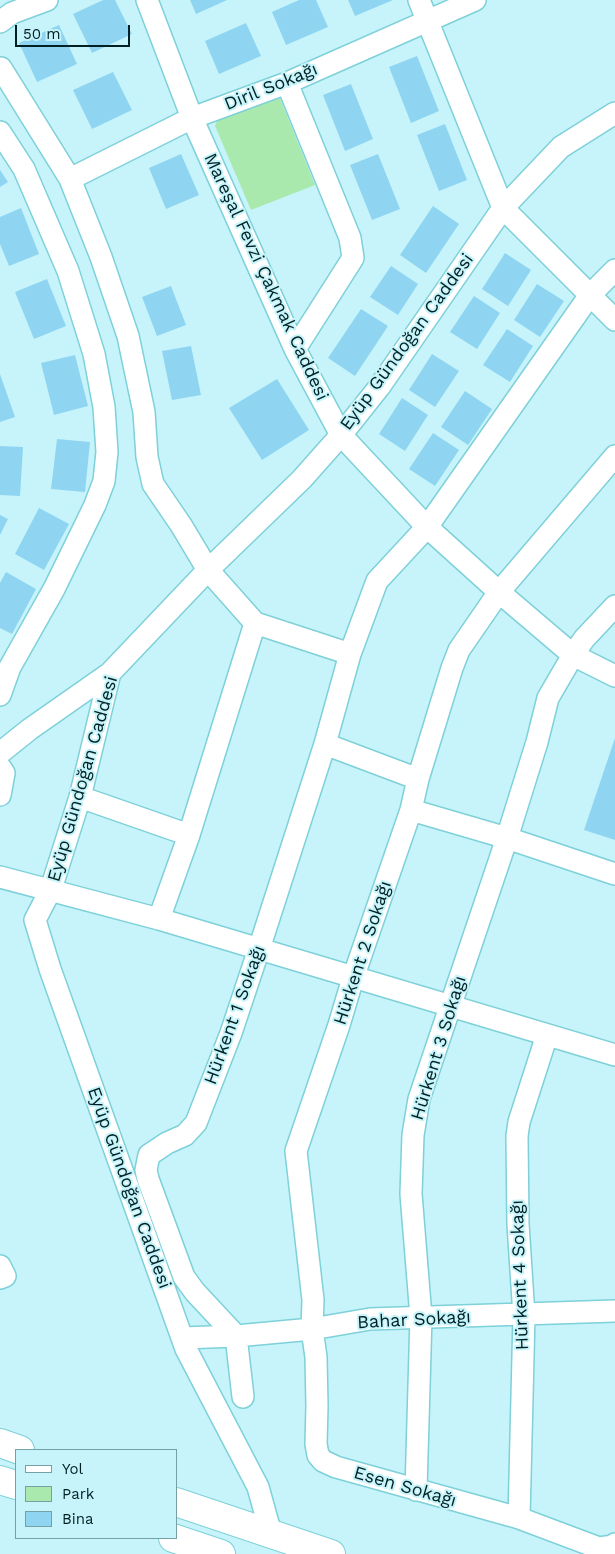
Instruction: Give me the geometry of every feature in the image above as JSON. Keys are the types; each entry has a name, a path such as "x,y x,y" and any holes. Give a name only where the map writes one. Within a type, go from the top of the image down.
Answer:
{"highway":[{"path":"0,1444 17,1449"},
{"path":"0,1480 15,1486"},
{"path":"178,1503 331,1554"},
{"path":"176,1539 222,1554"}],"street":[{"path":"7,12 47,0"},
{"name":"Mareşal Fevzi Çakmak Caddesi","path":"147,0 192,118 295,349 341,435 427,527 499,592 573,655 615,676"},
{"path":"419,0 503,208 615,320"},
{"name":"Diril Sokağı","path":"70,179 192,118 286,83 475,0"},
{"path":"0,68 70,179 101,257 128,336 144,412 147,457 153,484 208,570 255,623 350,654"},
{"path":"286,83 350,238 353,258 295,349"},
{"name":"Eyüp Gündoğan Caddesi","path":"271,1534 258,1487 186,1348 34,920 51,889 80,797 110,673 208,570 302,479 341,435 380,386 503,208 561,147 615,113"},
{"path":"0,132 24,169 68,271 94,354 104,407 107,452 104,481 95,505 54,589 5,666 0,695"},
{"name":"Hürkent 1 Sokağı","path":"236,1336 195,1292 184,1277 148,1180 146,1170 149,1155 167,1142 185,1135 196,1123 259,949 326,744 350,654 377,581 427,527 590,295 615,270"},
{"name":"Hürkent 2 Sokağı","path":"312,1329 313,1300 296,1151 411,810 418,779 452,668 459,650 499,592 615,456"},
{"name":"Hürkent 3 Sokağı","path":"416,1490 421,1317 411,1194 413,1134 419,1099 507,838 537,742 548,698 584,639 615,606"},
{"path":"159,919 189,835 255,623"},
{"path":"0,753 30,729 110,673"},
{"path":"326,744 418,779"},
{"path":"0,767 4,773 0,795"},
{"path":"80,797 189,835"},
{"path":"411,810 507,838 615,874"},
{"path":"0,877 159,919 615,1055"},
{"name":"Hürkent 4 Sokağı","path":"518,1518 524,1316 518,1224 517,1136 519,1122 547,1035"},
{"name":"Bahar Sokağı","path":"183,1338 236,1336 312,1329 370,1320 615,1312"},
{"name":"Esen Sokağı","path":"312,1329 316,1357 316,1444 318,1455 323,1461 336,1467 518,1518 599,1548 614,1546 615,1544"},
{"path":"236,1336 243,1397"}],"green space":[{"path":"277,91 315,185 251,210 215,126 219,116"}],"building":[{"path":"103,0 115,0 132,34 92,53 73,14"},
{"path":"190,0 227,0 196,14"},
{"path":"299,0 316,0 328,27 286,45 272,12"},
{"path":"348,0 393,0 355,16"},
{"path":"246,23 261,56 219,74 205,41"},
{"path":"59,25 77,64 37,82 19,43"},
{"path":"417,56 439,111 411,123 389,67"},
{"path":"113,72 132,110 92,129 73,90"},
{"path":"351,84 373,139 345,151 323,95"},
{"path":"445,124 467,180 439,191 417,135"},
{"path":"181,154 199,195 166,209 149,168"},
{"path":"378,154 400,209 372,220 350,165"},
{"path":"0,170 8,182 0,187"},
{"path":"433,206 459,224 426,273 400,255"},
{"path":"21,208 39,254 9,266 0,244 0,217"},
{"path":"505,253 531,270 508,306 482,289"},
{"path":"391,266 418,284 398,315 370,297"},
{"path":"47,279 66,326 34,339 15,292"},
{"path":"537,284 564,301 540,337 514,320"},
{"path":"171,286 186,325 157,336 142,297"},
{"path":"474,296 500,313 477,349 450,332"},
{"path":"361,309 388,326 355,376 328,358"},
{"path":"507,329 533,346 510,382 483,365"},
{"path":"191,346 201,395 172,400 162,351"},
{"path":"432,354 459,371 435,407 409,390"},
{"path":"75,355 88,406 54,415 41,363"},
{"path":"0,374 15,417 0,422"},
{"path":"277,379 309,430 262,460 229,408"},
{"path":"465,391 492,409 468,445 441,427"},
{"path":"402,398 428,415 405,451 379,434"},
{"path":"433,433 459,450 435,486 409,469"},
{"path":"57,439 90,442 85,492 51,489"},
{"path":"0,446 23,447 20,496 0,495"},
{"path":"39,508 69,524 44,570 15,554"},
{"path":"0,515 8,519 0,535"},
{"path":"6,572 36,589 12,634 0,628 0,583"},
{"path":"615,738 615,840 584,830"}]}
